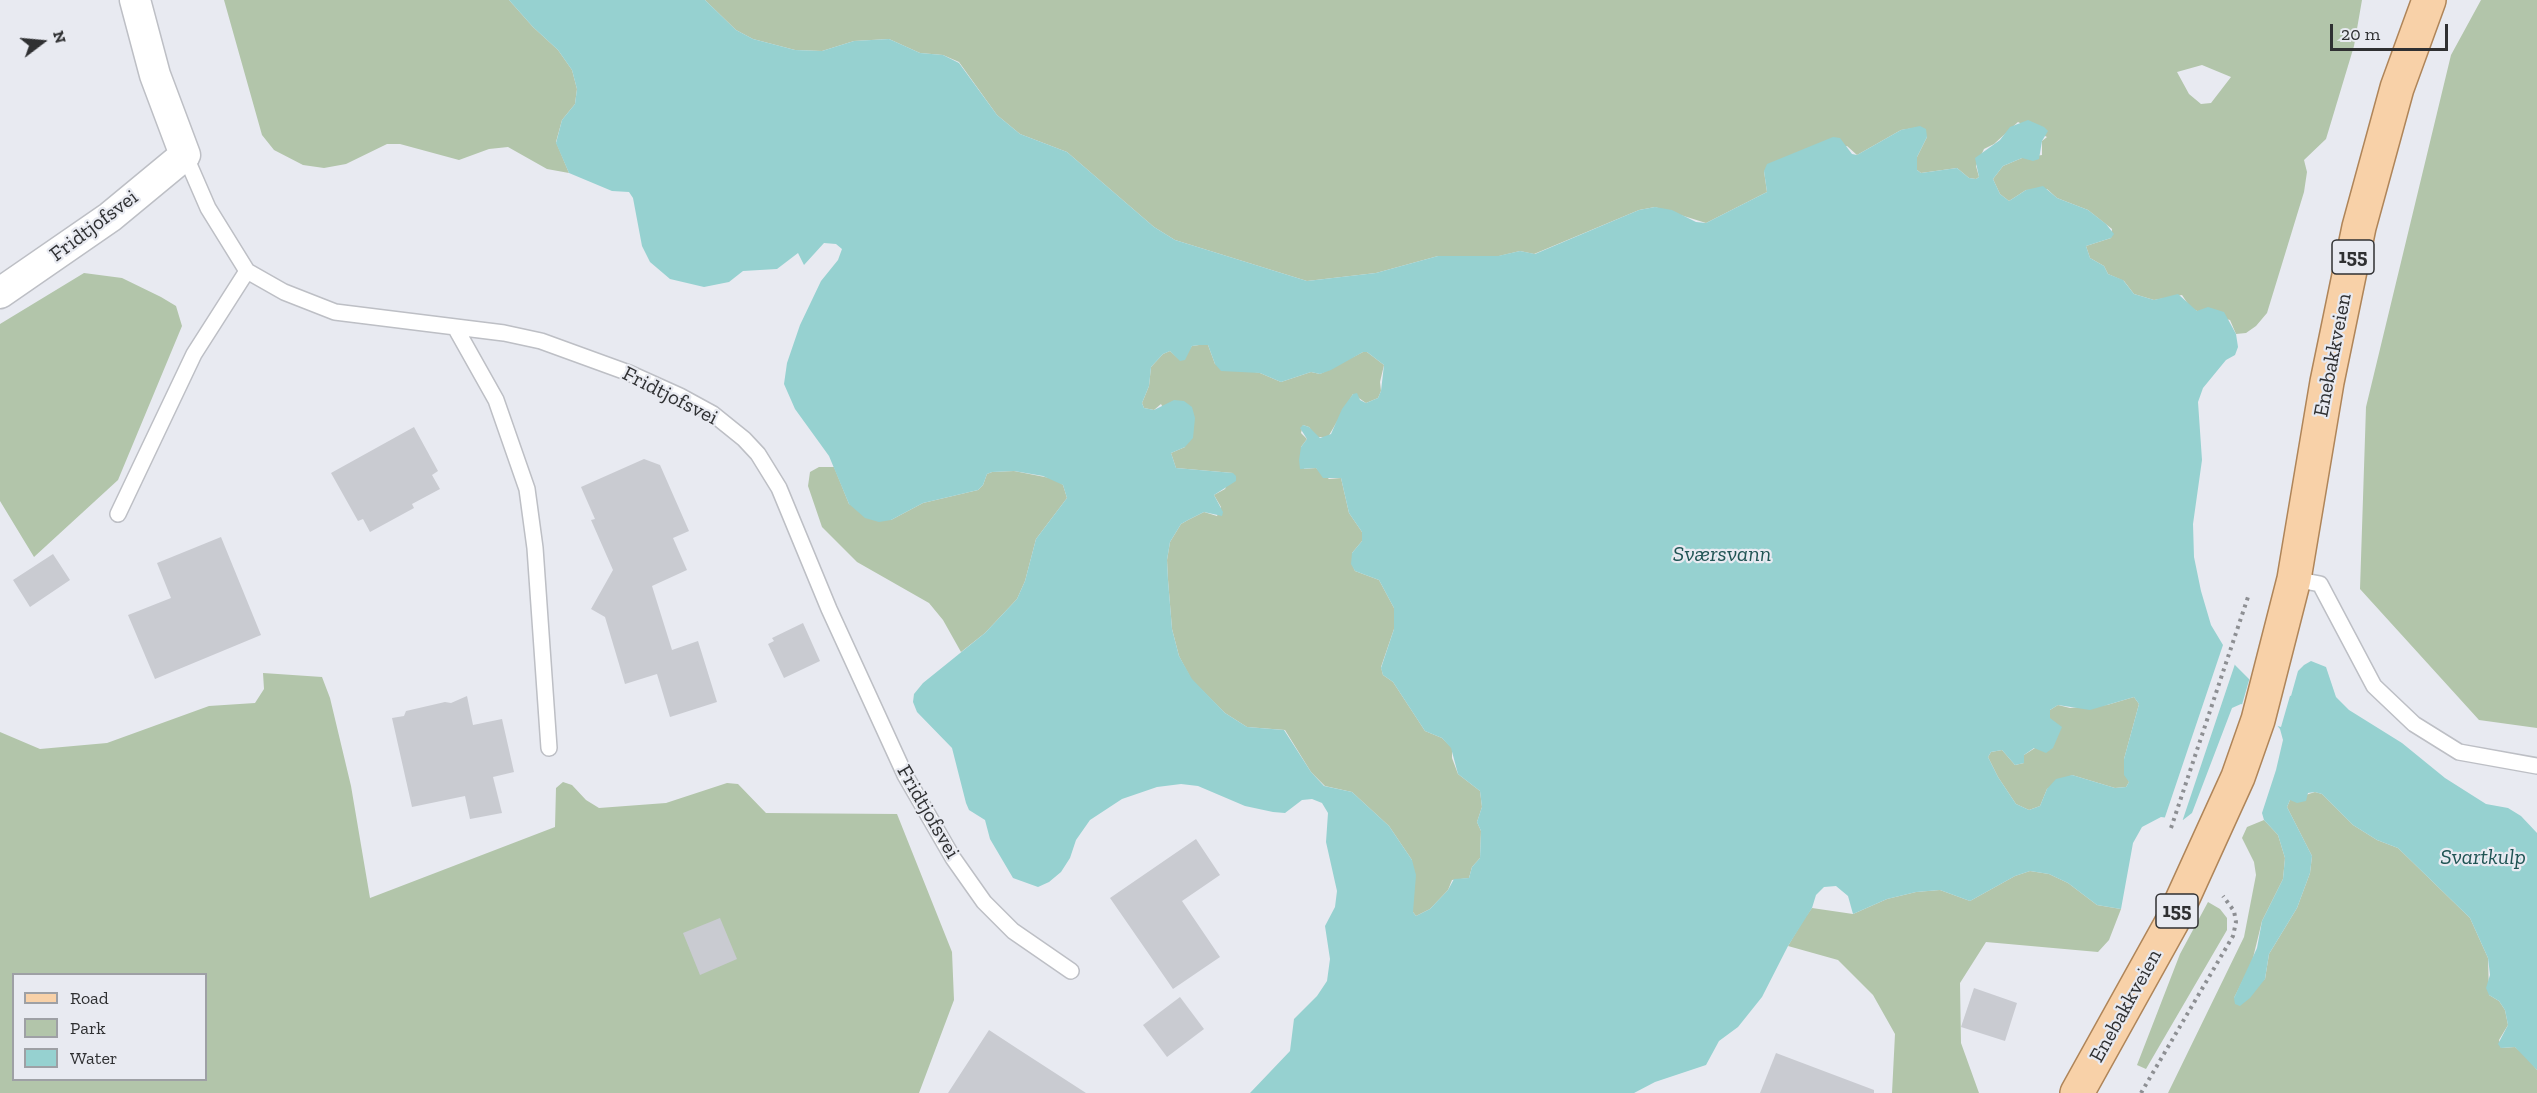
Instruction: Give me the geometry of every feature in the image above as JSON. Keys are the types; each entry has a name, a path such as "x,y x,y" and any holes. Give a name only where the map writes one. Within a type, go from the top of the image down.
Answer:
{"main road":[{"name":"Enebakkveien","path":"2077,1093 2172,922 2229,798 2258,720 2270,682 2294,579 2327,382 2359,227 2397,88 2429,0"}],"street":[{"name":"Fridtjofsvei","path":"0,294 110,217 185,155 155,75 135,0"}],"lane":[{"name":"Fridtjofsvei","path":"185,155 208,208 247,271 284,292 335,312 455,327 541,341 629,373 704,409 744,439 758,454 779,488 829,609 905,775 947,848 984,902 1013,931 1071,971"},
{"path":"118,514 194,354 247,271"},
{"path":"455,327 496,400 527,489 535,548 549,748"},
{"path":"2294,579 2320,584 2374,686 2414,724 2458,752 2537,766"}],"path":[{"path":"2173,823 2236,634"},
{"path":"2141,1093 2233,936 2236,922 2234,911 2216,889"}],"green space":[{"path":"224,0 509,0 558,50 572,70 577,89 575,104 562,120 556,142 569,173 547,169 508,147 489,149 459,160 400,144 387,144 346,164 324,168 303,165 274,150 262,135"},
{"path":"705,0 2362,0 2354,46 2326,139 2304,160 2307,172 2304,192 2267,313 2256,326 2246,333 2236,334 2230,320 2197,311 2190,307 2182,295 2154,300 2134,294 2124,281 2108,274 2104,266 2090,258 2086,246 2111,238 2112,229 2088,210 2057,198 2047,189 2026,190 2009,201 2000,194 1993,179 2003,166 2022,158 2042,155 2042,141 2047,137 2018,122 1994,144 1984,149 1976,166 1979,177 1976,179 1969,178 1957,168 1921,173 1917,170 1917,157 1927,137 1920,127 1901,130 1857,155 1847,146 1764,171 1767,192 1706,223 1655,207 1639,210 1534,254 1520,251 1499,256 1438,256 1376,273 1307,281 1175,240 1154,227 1067,152 1020,134 997,115 959,62 943,55 920,53 889,39 854,41 822,51 795,50 753,39 736,30","holes":["2202,65 2231,77 2211,103 2201,104 2189,94 2177,72"]},
{"path":"2481,0 2537,0 2537,728 2479,720 2360,589 2366,407 2451,55"},
{"path":"84,273 122,278 161,297 176,306 182,326 118,480 34,557 0,501 0,324"},
{"path":"1208,345 1215,364 1260,373 1281,382 1311,372 1320,374 1363,352 1367,352 1384,365 1378,398 1366,403 1353,394 1328,437 1316,437 1309,427 1303,425 1301,433 1307,439 1301,447 1304,469 1316,468 1329,479 1341,478 1349,513 1362,532 1362,541 1352,553 1352,564 1355,571 1379,580 1394,608 1394,629 1381,667 1383,675 1393,682 1425,731 1442,738 1452,748 1452,758 1458,774 1480,791 1482,807 1477,822 1481,831 1480,858 1472,867 1469,878 1452,880 1448,890 1430,909 1416,916 1413,912 1412,860 1389,826 1352,792 1325,786 1311,772 1285,730 1247,727 1225,713 1191,679 1179,656 1172,629 1168,580 1167,560 1170,542 1181,524 1188,520 1204,512 1217,516 1221,507 1214,495 1225,489 1233,473 1176,468 1171,453 1185,447 1161,404 1154,410 1144,408 1142,403 1149,386 1151,367 1163,354 1170,351 1180,360 1192,346"},
{"path":"819,467 834,467 849,504 891,520 923,503 978,490 983,485 987,474 992,472 1014,471 1055,479 1063,485 1067,498 1036,539 1025,581 1017,599 985,633 961,652 943,620 929,603 857,562 822,527 808,486 810,472"},
{"path":"263,673 322,677 330,698 351,786 370,898 555,827 556,788 563,782 572,785 586,800 599,808 666,803 727,783 738,784 766,813 897,814 952,952 954,1000 919,1093 0,1093 0,732 40,749 107,743 209,706 255,703 264,689"},
{"path":"2134,697 2139,704 2124,759 2129,782 2126,787 2115,788 2072,775 2047,789 2040,806 2029,810 2016,804 1988,757 1991,752 2002,750 2015,765 2024,763 2024,755 2035,748 2050,718 2050,710 2058,705 2070,708 2107,705"},
{"path":"2315,792 2322,794 2353,825 2377,840 2398,848 2470,918 2488,958 2489,995 2499,1001 2505,1010 2508,1025 2499,1040 2501,1048 2515,1047 2537,1070 2537,1093 2168,1093 2244,937 2256,875 2254,862 2242,838 2247,827 2264,820 2278,835 2285,858 2283,879 2262,921 2252,962 2234,998 2265,979 2269,954 2297,908 2310,873 2312,856 2287,807 2290,800"},
{"path":"2030,871 2049,874 2068,883 2097,905 2121,909 2109,940 2098,952 1986,942 1960,983 1961,1043 1979,1093 1892,1093 1895,1034 1873,995 1838,960 1788,946 1804,919 1812,908 1853,914 1887,899 1916,892 1940,890 1970,901 2015,876"},
{"path":"2208,902 2220,909 2227,918 2227,930 2146,1069 2137,1065 2180,954"}],"water":[{"name":"Sværsvann","path":"509,0 705,0 736,30 753,39 795,50 822,51 854,41 889,39 920,53 943,55 959,63 997,115 1020,134 1067,152 1154,227 1175,240 1307,281 1376,273 1438,256 1498,256 1520,251 1535,254 1639,210 1655,207 1672,210 1696,222 1706,223 1767,192 1764,171 1767,164 1833,137 1840,138 1852,154 1857,155 1901,130 1920,126 1926,129 1927,137 1917,157 1917,170 1921,173 1957,168 1969,178 1976,179 1979,177 1975,158 2000,140 2010,127 2028,120 2044,127 2048,131 2042,141 2039,159 2033,161 2022,158 2003,166 1993,179 2000,194 2009,201 2026,190 2043,186 2057,198 2088,210 2106,224 2114,234 2111,238 2086,246 2090,258 2104,266 2108,274 2123,280 2134,294 2154,300 2178,294 2197,311 2208,307 2224,312 2236,334 2238,347 2235,355 2226,360 2203,388 2198,402 2202,460 2193,524 2194,557 2211,625 2235,665 2250,680 2291,696 2298,671 2304,665 2311,661 2326,667 2336,697 2349,710 2402,743 2445,778 2486,804 2508,808 2521,816 2537,833 2537,1070 2515,1047 2501,1048 2498,1044 2508,1025 2505,1010 2499,1001 2489,995 2486,988 2490,975 2488,958 2470,918 2398,848 2377,840 2353,825 2322,794 2315,792 2308,793 2306,801 2297,803 2290,800 2287,807 2312,856 2310,873 2297,908 2269,954 2265,979 2250,998 2240,1006 2235,1004 2234,998 2257,948 2262,921 2283,879 2285,858 2278,835 2264,820 2262,813 2283,740 2280,729 2267,713 2241,704 2232,708 2192,813 2183,820 2161,817 2142,827 2133,843 2121,909 2097,905 2068,883 2049,874 2030,871 2015,876 1970,901 1940,890 1916,892 1887,899 1853,914 1848,896 1836,886 1824,887 1816,895 1812,908 1788,946 1762,997 1738,1027 1719,1041 1706,1065 1655,1082 1634,1093 1250,1093 1290,1051 1294,1019 1317,996 1327,981 1330,959 1325,926 1335,907 1337,891 1326,842 1328,813 1322,803 1312,799 1302,800 1285,813 1273,812 1245,806 1198,786 1181,784 1157,787 1122,799 1090,820 1076,840 1070,858 1061,872 1049,882 1038,887 1013,878 990,839 985,820 969,810 952,748 917,712 913,702 914,694 923,683 985,633 1017,599 1025,581 1036,539 1067,498 1063,485 1043,476 1014,471 992,472 987,474 983,485 978,490 923,503 891,520 879,522 865,518 849,504 829,456 795,409 784,384 787,363 800,325 821,281 838,260 842,249 836,244 824,243 804,265 798,253 777,269 743,271 729,282 704,287 670,279 650,262 642,246 633,198 629,192 612,191 569,173 556,143 562,120 575,104 577,89 572,70 558,50","holes":["1208,345 1215,364 1221,371 1260,373 1281,382 1311,372 1320,374 1331,370 1363,352 1367,352 1384,365 1378,398 1366,403 1360,400 1357,393 1353,394 1342,409 1331,434 1320,438 1309,427 1303,425 1300,428 1307,439 1301,447 1299,460 1300,469 1316,468 1323,478 1341,478 1349,513 1362,532 1362,541 1352,553 1351,564 1355,571 1379,580 1394,608 1394,629 1381,668 1383,675 1393,682 1425,731 1442,738 1451,748 1458,774 1480,791 1482,807 1477,822 1481,831 1480,858 1472,867 1469,878 1454,879 1448,890 1430,909 1416,916 1413,912 1416,875 1412,860 1389,826 1352,792 1324,786 1311,772 1284,730 1247,727 1225,713 1192,679 1179,656 1172,629 1168,580 1167,560 1170,542 1181,524 1204,512 1222,516 1223,512 1214,495 1236,481 1236,476 1233,473 1176,468 1171,453 1185,447 1193,438 1195,418 1192,407 1184,401 1174,400 1154,410 1144,408 1142,403 1149,386 1151,367 1163,354 1170,351 1180,361 1185,360 1192,346","2134,697 2139,704 2124,759 2124,775 2129,782 2126,787 2115,788 2072,775 2056,779 2047,789 2040,806 2029,810 2016,804 1988,757 1991,752 2002,750 2015,765 2024,763 2024,755 2034,748 2046,753 2053,748 2062,727 2050,718 2050,710 2058,705 2090,710"]}],"pier":[{"path":"2224,642 2236,661 2182,822 2164,820"},
{"path":"2250,677 2290,692 2292,689 2281,727 2274,725 2265,716 2241,708"}],"building":[{"path":"414,427 438,471 432,475 440,489 412,504 414,508 370,532 363,519 358,521 331,473"},
{"path":"644,459 660,465 689,531 673,538 687,570 652,586 672,650 698,641 717,702 670,717 657,674 625,684 605,617 591,609 613,570 591,520 595,519 581,487"},
{"path":"221,537 261,635 155,679 128,615 171,598 157,563"},
{"path":"53,554 70,580 30,607 13,580"},
{"path":"803,623 820,661 784,678 768,644 774,641 772,638"},
{"path":"467,696 473,725 502,719 514,772 493,777 502,813 470,819 465,796 412,807 392,718 404,716 406,711 445,702 451,703"},
{"path":"1196,839 1220,875 1182,901 1220,957 1173,989 1110,898"},
{"path":"720,918 737,959 700,975 683,933"},
{"path":"1974,988 2017,1003 2005,1041 1961,1027"},
{"path":"1180,997 1204,1029 1167,1057 1143,1025"},
{"path":"989,1030 1018,1049 1086,1093 948,1093"},
{"path":"1776,1053 1874,1090 1874,1093 1760,1093"}],"water label":[{"name":"Svartkulp","path":"2483,858"}]}
